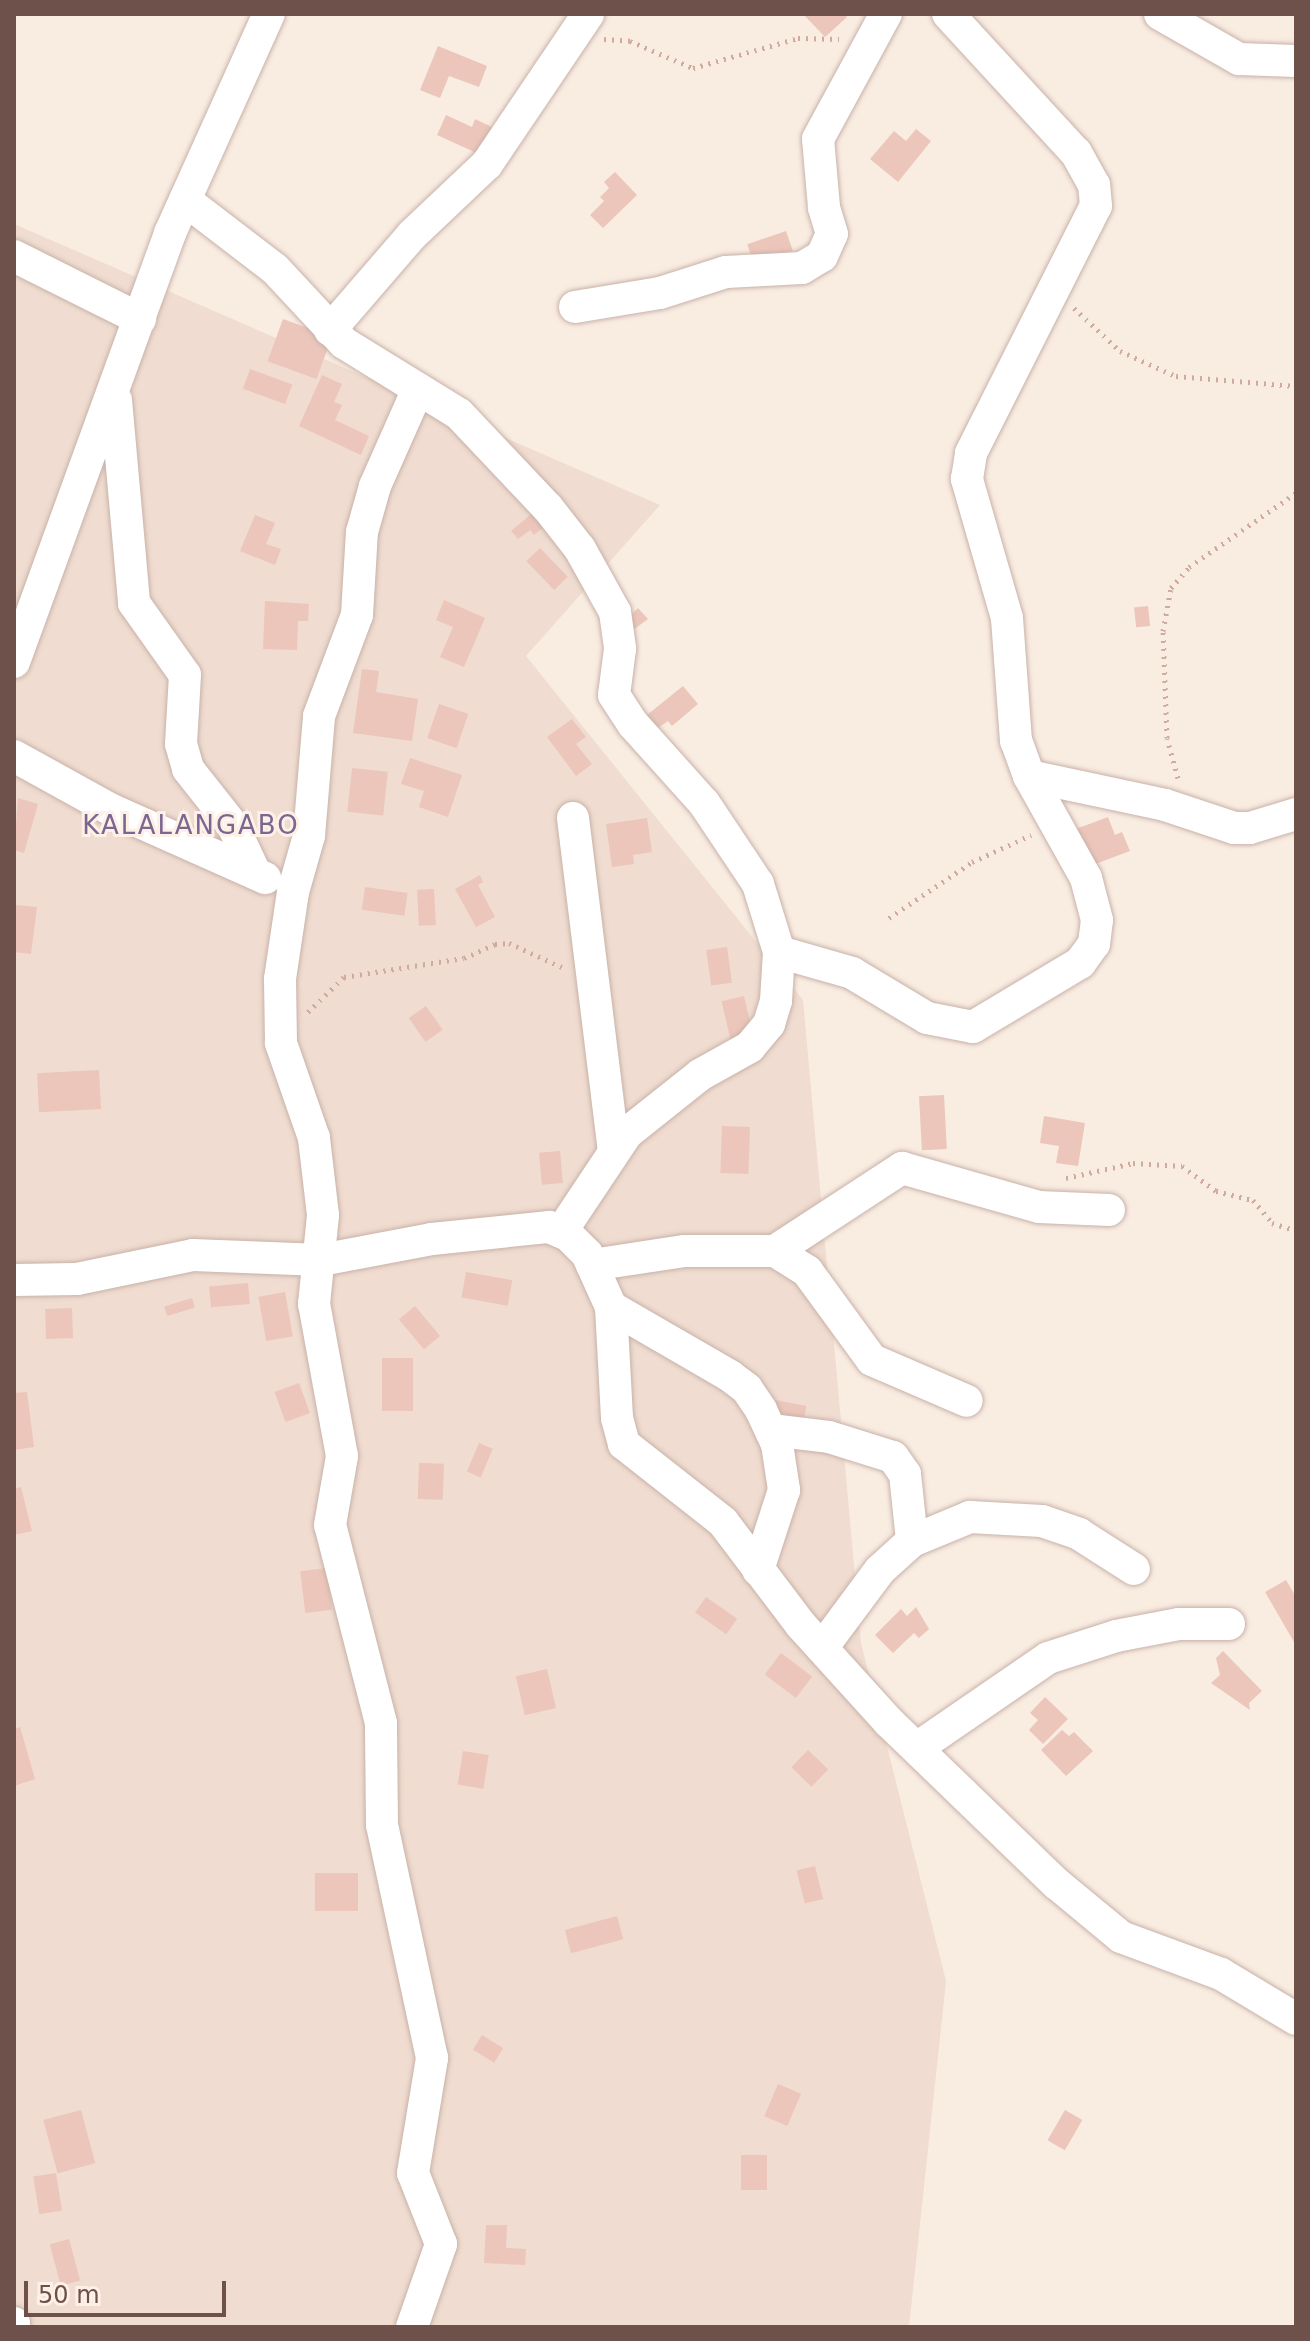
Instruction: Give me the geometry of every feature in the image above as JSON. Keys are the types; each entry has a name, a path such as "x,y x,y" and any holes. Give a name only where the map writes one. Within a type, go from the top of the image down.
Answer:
{"street":[{"path":"14,662 185,200 269,14"},
{"path":"330,330 412,235 487,164 572,43 588,14"},
{"path":"779,952 852,973 927,1018 981,1025 1080,963 1094,944 1097,920 1091,891 1029,776 1016,741 1007,618 967,479 971,453 1096,206 1094,185 1076,153 948,14"},
{"path":"1170,17 1239,59 1296,61"},
{"path":"575,307 660,293 726,272 802,268 822,256 832,234 818,139 879,26"},
{"path":"185,200 275,269 330,330 418,389 442,401 475,429 580,549 615,612 620,649 614,695 733,842 758,884 779,952 776,1001 761,1037 667,1099 614,1151 561,1232"},
{"path":"14,256 140,319"},
{"path":"412,2327 441,2244 413,2173 432,2058 382,1825 381,1723 330,1525 342,1456 314,1304 321,1260 323,1215 314,1138 281,1043 280,979 293,892 309,836 319,716 357,615 362,532 392,439 418,389"},
{"path":"115,390 134,603 185,675 181,744 188,769 233,826 255,873"},
{"path":"14,756 143,825 293,892"},
{"path":"1029,776 1250,828 1296,814"},
{"path":"573,818 614,1151"},
{"path":"775,1251 902,1168 1039,1207 1109,1210"},
{"path":"14,1280 77,1279 193,1255 321,1260 432,1239 549,1227 579,1242 611,1307 621,1440 705,1503 822,1648 917,1748 1057,1884 1121,1937 1221,1974 1296,2019"},
{"path":"592,1265 685,1251 775,1251 807,1271 872,1360 967,1401"},
{"path":"611,1307 683,1345 747,1389 771,1430 784,1490 758,1570"},
{"path":"771,1430 829,1437 893,1457 905,1474 912,1541"},
{"path":"822,1648 880,1570 912,1541 970,1517 1010,1516 1079,1534 1134,1569"},
{"path":"917,1748 1048,1658 1179,1624 1229,1624"}],"path":[{"path":"572,43 630,41 693,68 798,38 879,26"},
{"path":"1053,288 1120,351 1176,376 1296,386"},
{"path":"1196,815 1173,765 1167,738 1165,607 1171,588 1189,567 1296,493"},
{"path":"889,918 972,862 1057,823"},
{"path":"281,1043 344,977 464,958 495,944 536,952 593,984"},
{"path":"1060,1179 1133,1163 1182,1166 1216,1191 1253,1200 1272,1223 1296,1231"}],"shaded area":[{"path":"14,224 660,505 526,656 803,1000 861,1643 946,1981 909,2327 14,2327"}],"building":[{"path":"803,14 844,14 847,17 825,37"},
{"path":"438,46 487,66 479,87 449,76 440,98 420,90"},
{"path":"446,115 472,127 475,119 494,128 481,155 437,135"},
{"path":"916,129 931,141 898,182 870,159 894,131 906,141"},
{"path":"615,172 637,195 603,228 590,215 604,201 600,197 609,188 604,182"},
{"path":"786,231 793,251 754,264 747,244"},
{"path":"283,319 332,337 316,379 268,361"},
{"path":"250,369 292,384 285,404 243,389"},
{"path":"322,375 342,384 334,402 342,405 335,420 369,436 361,455 299,426"},
{"path":"542,505 553,519 534,535 530,530 518,539 511,531"},
{"path":"255,515 275,523 266,544 281,549 275,565 240,551"},
{"path":"540,548 568,577 554,590 526,561"},
{"path":"444,600 485,618 464,667 440,657 453,627 436,620"},
{"path":"265,601 309,604 308,621 298,621 297,650 263,649"},
{"path":"1148,606 1150,626 1136,627 1134,607"},
{"path":"638,608 648,619 629,633 621,625"},
{"path":"362,669 379,671 376,692 418,699 412,741 353,733"},
{"path":"683,686 698,704 672,726 668,721 658,728 647,715"},
{"path":"439,704 468,714 457,748 427,738"},
{"path":"572,719 586,737 576,744 592,764 576,776 547,737"},
{"path":"410,758 462,775 448,817 419,807 424,791 401,784"},
{"path":"352,768 388,772 383,816 347,812"},
{"path":"18,798 38,804 24,853 14,850"},
{"path":"1108,817 1115,835 1122,832 1130,851 1090,866 1076,829"},
{"path":"647,818 652,852 633,855 634,864 612,867 606,824"},
{"path":"480,875 483,882 478,885 495,917 476,927 455,889"},
{"path":"365,887 408,893 404,916 362,910"},
{"path":"434,889 436,925 419,926 417,890"},
{"path":"16,905 37,907 31,954 14,952"},
{"path":"727,947 732,983 711,986 706,950"},
{"path":"744,996 754,1038 731,1043 722,1001"},
{"path":"426,1006 443,1030 425,1042 409,1018"},
{"path":"99,1070 101,1109 39,1112 37,1073"},
{"path":"944,1095 947,1149 922,1150 919,1096"},
{"path":"1044,1116 1085,1123 1078,1166 1056,1163 1059,1146 1040,1143"},
{"path":"722,1126 750,1127 748,1174 720,1173"},
{"path":"560,1151 563,1183 542,1185 539,1153"},
{"path":"466,1272 512,1280 508,1306 461,1298"},
{"path":"248,1283 250,1304 211,1307 209,1286"},
{"path":"285,1292 293,1336 266,1341 258,1297"},
{"path":"192,1298 195,1308 167,1316 164,1306"},
{"path":"415,1306 440,1336 424,1349 399,1319"},
{"path":"72,1308 73,1338 46,1339 45,1309"},
{"path":"382,1358 413,1358 413,1411 382,1411"},
{"path":"299,1383 310,1413 286,1422 275,1392"},
{"path":"27,1392 34,1447 14,1450 14,1393"},
{"path":"775,1400 806,1406 802,1427 771,1421"},
{"path":"479,1443 493,1449 481,1477 467,1472"},
{"path":"419,1463 444,1464 443,1500 418,1499"},
{"path":"21,1487 32,1531 14,1535 14,1489"},
{"path":"327,1568 332,1610 305,1613 300,1571"},
{"path":"1286,1580 1296,1597 1294,1642 1265,1592"},
{"path":"706,1597 737,1619 726,1634 695,1613"},
{"path":"916,1607 929,1629 919,1638 914,1633 893,1653 875,1635 901,1609 907,1616"},
{"path":"1223,1651 1262,1691 1249,1703 1250,1710 1211,1683 1220,1675 1216,1658"},
{"path":"781,1653 812,1676 796,1698 765,1675"},
{"path":"547,1669 556,1708 525,1715 516,1676"},
{"path":"1045,1697 1068,1719 1043,1744 1029,1730 1038,1720 1030,1713"},
{"path":"20,1727 35,1779 14,1786 14,1729"},
{"path":"1062,1730 1069,1736 1074,1732 1093,1751 1066,1776 1041,1750"},
{"path":"808,1750 828,1769 811,1787 791,1767"},
{"path":"463,1751 489,1755 483,1789 458,1785"},
{"path":"815,1866 823,1899 805,1904 797,1871"},
{"path":"315,1873 358,1873 358,1911 315,1911"},
{"path":"617,1916 623,1939 571,1953 565,1930"},
{"path":"482,2035 503,2048 494,2063 473,2049"},
{"path":"778,2084 801,2094 787,2126 764,2116"},
{"path":"81,2110 95,2163 58,2173 43,2120"},
{"path":"1065,2110 1082,2120 1065,2150 1048,2140"},
{"path":"741,2155 767,2155 767,2190 741,2190"},
{"path":"56,2173 62,2211 39,2214 33,2177"},
{"path":"486,2225 507,2225 506,2248 526,2249 525,2265 484,2263"},
{"path":"69,2239 80,2281 61,2286 50,2244"}],"district":[{"name":"KALALANGABO","path":"191,826"}]}
